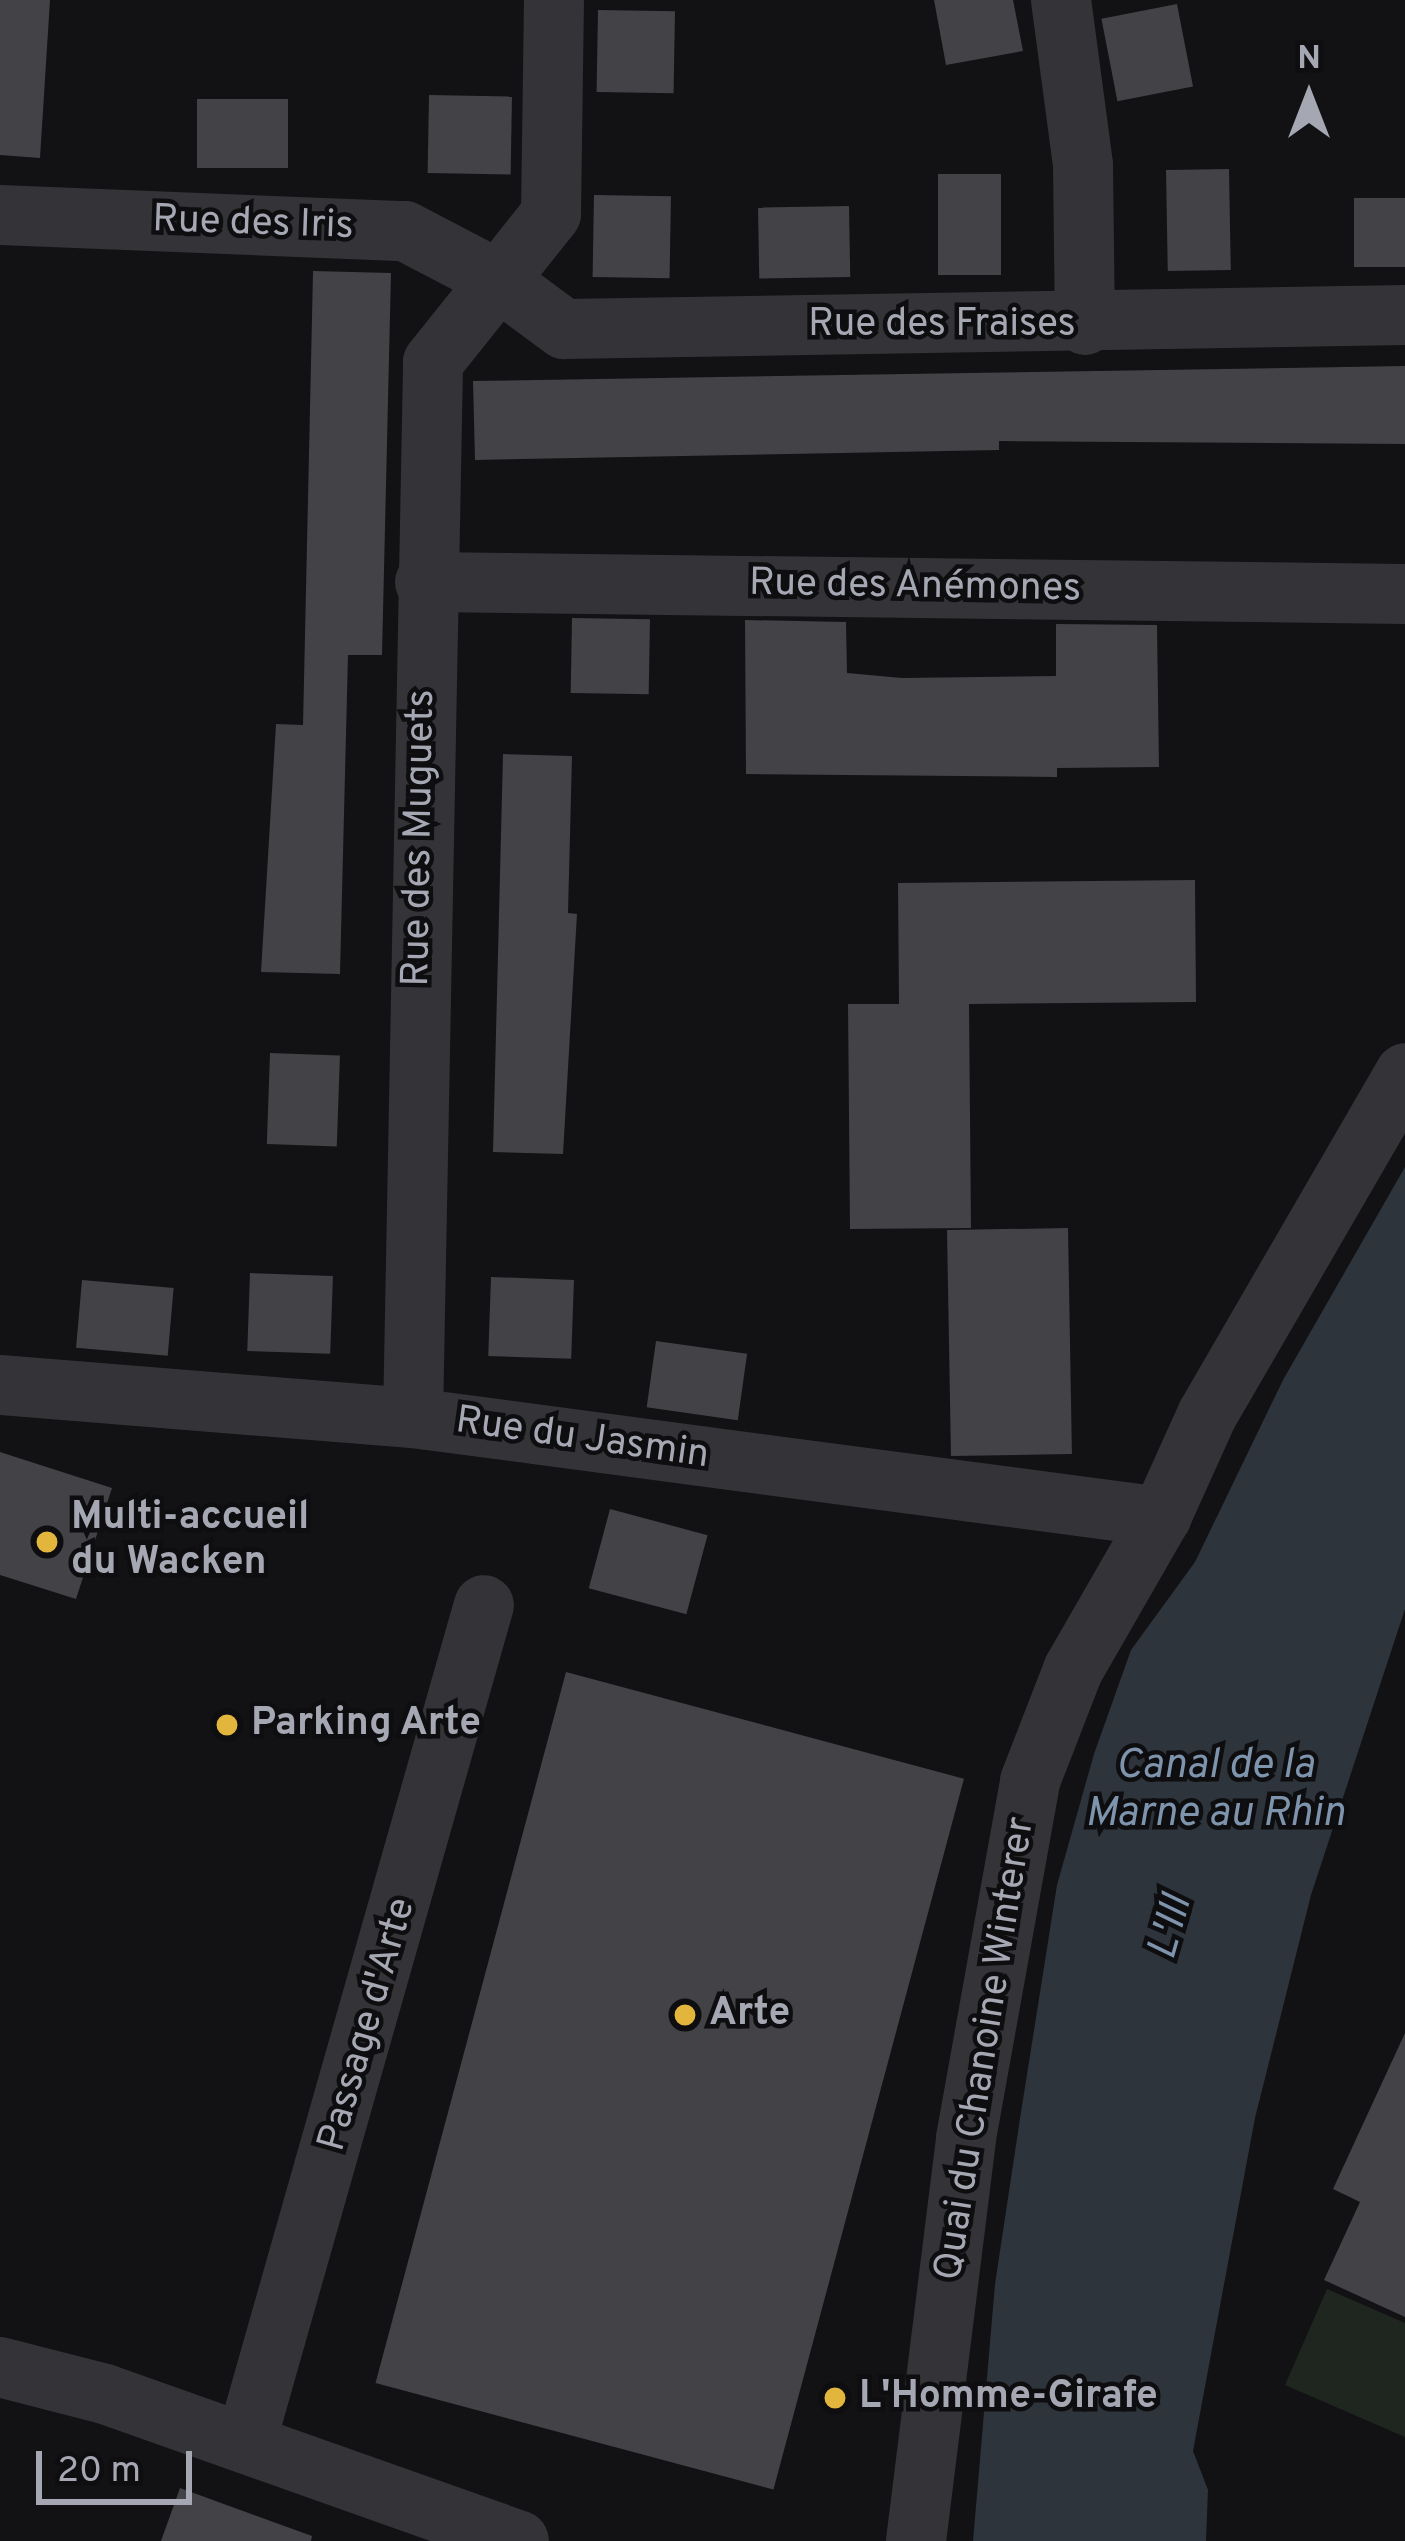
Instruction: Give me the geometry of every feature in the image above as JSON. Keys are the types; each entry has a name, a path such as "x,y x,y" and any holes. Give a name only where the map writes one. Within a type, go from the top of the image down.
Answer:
{"street":[{"name":"Rue des Muguets","path":"412,1418 425,582 434,362 495,278 551,214 554,0"},
{"path":"1060,0 1083,165 1084,326"},
{"name":"Rue des Iris","path":"0,215 405,231 495,278"},
{"name":"Rue des Fraises","path":"495,278 564,329 1084,326 1405,315"},
{"name":"Rue des Anémones","path":"425,582 1405,594"},
{"name":"Quai du Chanoine Winterer","path":"916,2541 969,2116 1030,1781 1073,1670 1161,1516 1207,1415 1405,1073"},
{"name":"Rue du Jasmin","path":"0,1385 412,1418 1161,1516"},
{"name":"Passage d'Arte","path":"246,2442 484,1605"},
{"path":"0,2367 246,2442 519,2541"}],"shaded area":[{"path":"1327,2289 1405,2323 1405,2437 1285,2385"}],"water":[{"name":"Canal de la Marne au Rhin","path":"1405,1167 1405,1609 1311,1895 1255,2118 1193,2451 1208,2490 1206,2541 973,2541 995,2284 1019,2125 1057,1885 1094,1754 1131,1650 1195,1562 1283,1380"}],"building":[{"path":"0,0 50,0 40,158 0,155"},
{"path":"934,0 1013,0 1023,51 946,65"},
{"path":"1177,4 1193,86 1117,101 1101,19"},
{"path":"598,10 675,11 674,93 597,92"},
{"path":"429,95 512,96 511,174 428,173"},
{"path":"197,99 288,99 288,168 197,168"},
{"path":"1229,169 1231,270 1168,271 1166,170"},
{"path":"938,174 1001,174 1001,275 938,275"},
{"path":"594,195 671,196 670,278 593,277"},
{"path":"1354,198 1405,198 1405,267 1354,267"},
{"path":"849,206 850,277 759,279 758,208"},
{"path":"313,271 391,273 382,655 348,655 340,974 261,972 276,724 303,725"},
{"path":"1405,366 1405,444 999,441 999,450 475,460 473,381"},
{"path":"572,618 650,619 649,694 571,693"},
{"path":"745,620 846,622 847,673 902,678 1056,676 1056,624 1157,625 1159,767 1057,768 1057,777 746,774"},
{"path":"503,754 572,756 568,913 577,914 563,1154 493,1152"},
{"path":"1195,880 1196,1002 969,1004 971,1228 850,1229 848,1004 899,1004 898,883"},
{"path":"270,1053 340,1055 337,1146 267,1144"},
{"path":"1068,1228 1072,1454 951,1456 947,1230"},
{"path":"250,1273 333,1276 330,1354 247,1351"},
{"path":"491,1277 574,1280 571,1359 488,1356"},
{"path":"82,1280 174,1288 168,1356 76,1348"},
{"path":"656,1341 747,1354 738,1420 647,1407"},
{"name":"Multi-accueil du Wacken","path":"0,1452 112,1488 76,1599 0,1575"},
{"path":"610,1509 708,1535 686,1614 589,1588"},
{"name":"Arte","path":"566,1672 964,1779 773,2490 376,2383"},
{"path":"1405,2033 1405,2317 1324,2280 1360,2202 1333,2189"},
{"path":"180,2488 312,2536 311,2541 161,2541"}],"place":[{"name":"Multi-accueil du Wacken","path":"47,1542"},
{"name":"Parking Arte","path":"227,1725"},
{"name":"Arte","path":"685,2015"},
{"name":"L'Homme-Girafe","path":"835,2398"}],"water label":[{"name":"L'Ill","path":"1172,1928"}]}
